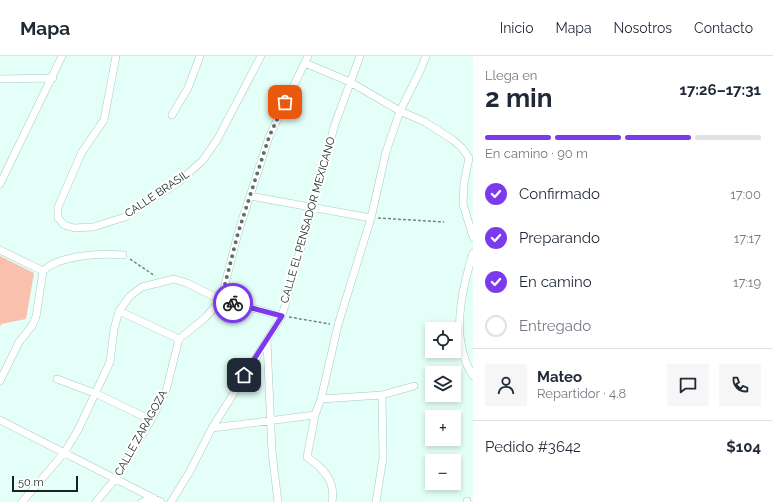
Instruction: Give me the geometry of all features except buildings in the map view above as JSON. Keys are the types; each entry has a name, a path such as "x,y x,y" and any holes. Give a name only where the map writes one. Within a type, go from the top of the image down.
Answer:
{"street":[{"path":"0,184 53,78 62,56"},
{"name":"CALLE BRASIL","path":"116,56 104,120 82,152 58,207 58,218 64,225 74,228 93,227 125,217 180,181 204,160 246,88 261,56"},
{"path":"172,115 188,88 200,56"},
{"name":"CALLE EL PENSADOR MEXICANO","path":"171,502 186,479 212,428 282,316 335,124 360,56"},
{"path":"332,502 334,491 326,473 307,457 315,415 321,399 338,325 371,218 386,152 400,112 426,56"},
{"path":"119,311 179,339 204,318 221,300 238,233 269,137 306,59 350,82 400,112 425,122 453,140 462,148 469,158 464,183 463,204 471,226 473,237"},
{"path":"0,79 53,78"},
{"path":"250,196 371,218"},
{"path":"0,250 43,271"},
{"path":"473,253 467,273 459,328 461,350 473,376"},
{"path":"0,381 13,354 32,326 36,317 43,271 48,265 65,260 108,254 123,255"},
{"path":"22,502 64,453 97,394 110,362 114,329 119,311 130,296 142,287 174,279 188,283 221,300 282,316"},
{"name":"CALLE ZARAGOZA","path":"96,502 116,478 151,420 166,391 179,339"},
{"path":"267,342 272,420 272,452 278,502"},
{"path":"57,379 97,394 151,420"},
{"path":"321,399 382,395 414,386"},
{"path":"376,502 383,458 382,395"},
{"path":"212,428 315,415"},
{"path":"0,420 161,502"},
{"path":"142,502 154,498"}],"path":[{"path":"371,218 444,222"},
{"path":"123,255 162,281"},
{"path":"282,316 338,325"}],"shaded area":[{"path":"0,256 34,273 26,319 1,324 0,327"}],"way so far":[{"path":"233,303 221,300 238,233 269,137 285,102"}],"route":[{"path":"233,303 282,316 267,342 244,375"}]}
